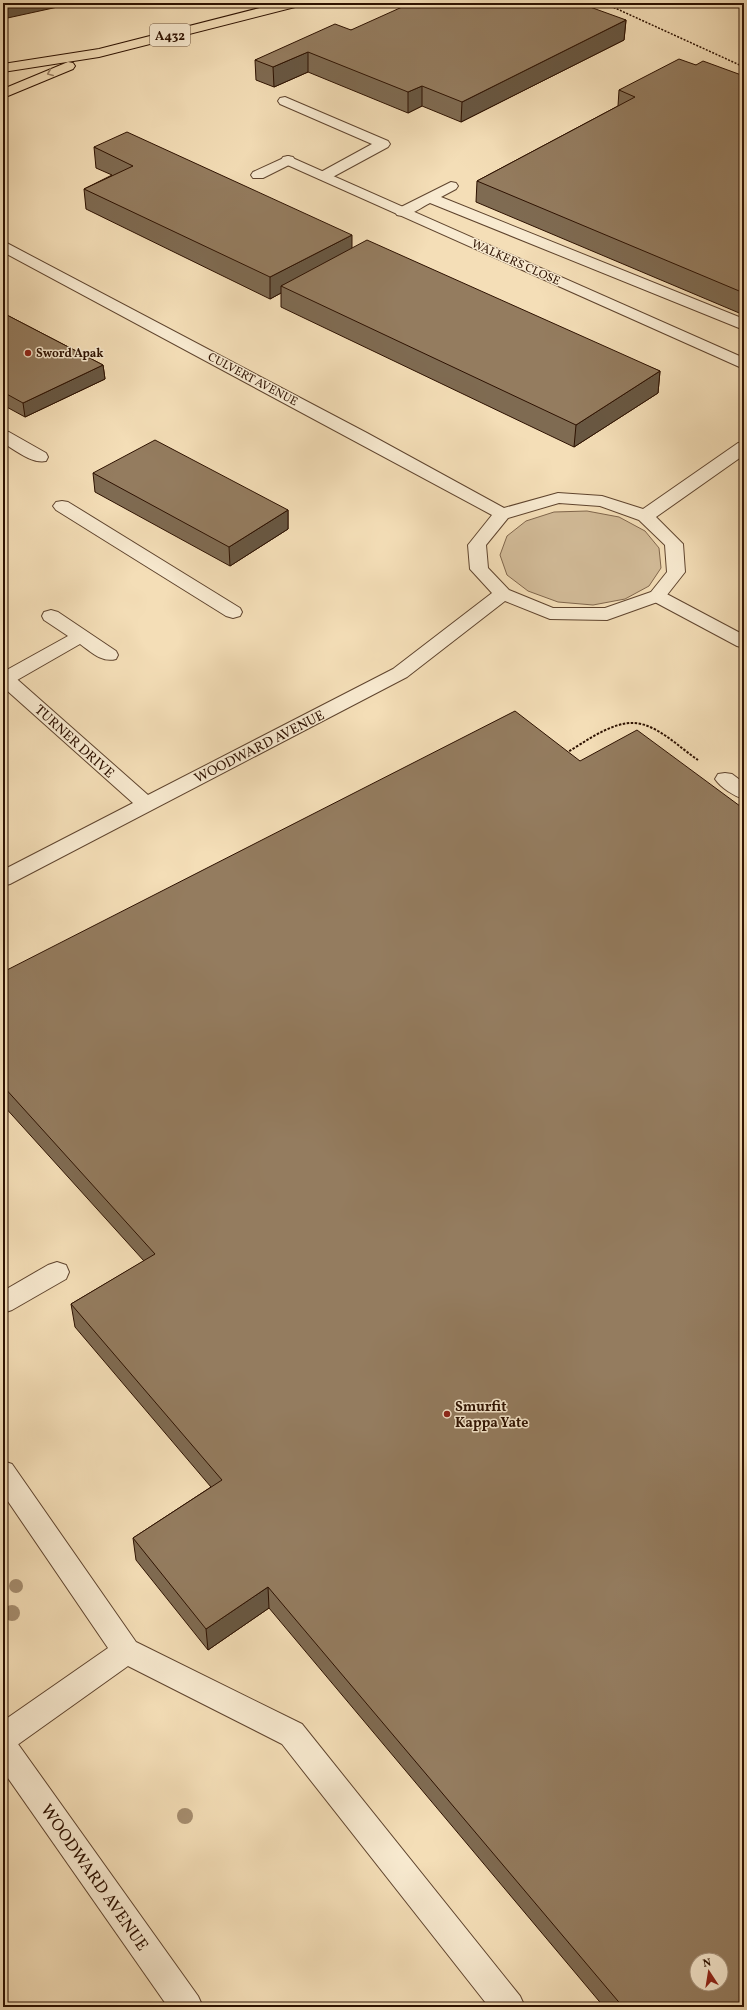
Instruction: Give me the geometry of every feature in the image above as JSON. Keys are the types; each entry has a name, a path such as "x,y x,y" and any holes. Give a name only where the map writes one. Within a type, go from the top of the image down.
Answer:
{"main road":[{"name":"A432","path":"3,68 99,53 294,3"},
{"name":"A432","path":"3,94 99,53"}],"street":[{"path":"285,101 383,144 324,176"},
{"name":"WALKERS CLOSE","path":"258,175 288,160 744,364"},
{"path":"402,212 451,186"},
{"path":"429,198 744,325"},
{"name":"CULVERT AVENUE","path":"3,246 354,433 502,514"},
{"path":"3,436 40,457"},
{"path":"645,516 744,447"},
{"path":"558,498 602,501 645,516 674,544 676,572 657,596 607,614 550,613 503,594 479,569 477,545 502,514 558,498"},
{"path":"62,506 233,612"},
{"name":"WOODWARD AVENUE","path":"3,879 400,673 503,594"},
{"path":"657,596 744,642"},
{"path":"51,616 109,655"},
{"path":"4,678 81,636"},
{"name":"TURNER DRIVE","path":"4,678 146,804"},
{"path":"725,779 744,792"},
{"path":"3,1303 57,1272"},
{"path":"3,1472 126,1651 292,1734 509,2007"},
{"path":"3,1738 126,1651"},
{"name":"WOODWARD AVENUE","path":"3,1747 187,2007"}],"path":[{"path":"604,3 744,67"},
{"path":"563,755 619,725 635,723 654,730 725,779"}],"shaded area":[{"path":"587,511 619,517 645,531 659,548 661,568 649,586 625,599 593,605 558,602 528,591 507,575 500,555 507,536 526,521 554,512"}],"building":[{"path":"411,3 579,3 626,20 462,102 422,86 408,92 308,52 273,67 255,60 335,24 351,30"},
{"path":"679,59 696,65 703,61 744,76 744,293 477,181 635,97 619,90"},
{"path":"127,132 352,235 270,277 84,189 133,166 94,147"},
{"path":"367,240 660,371 576,425 281,286"},
{"name":"Sword Apak","path":"3,313 103,365 23,403 3,392"},
{"path":"155,440 288,510 229,547 93,473"},
{"name":"Smurfit Kappa Yate","path":"515,711 580,761 637,730 744,809 744,2007 623,2007 268,1587 206,1629 133,1538 222,1480 71,1304 155,1254 3,1086 3,972"}],"place":[{"name":"Sword Apak","path":"28,353"},
{"name":"Smurfit Kappa Yate","path":"447,1414"}]}
